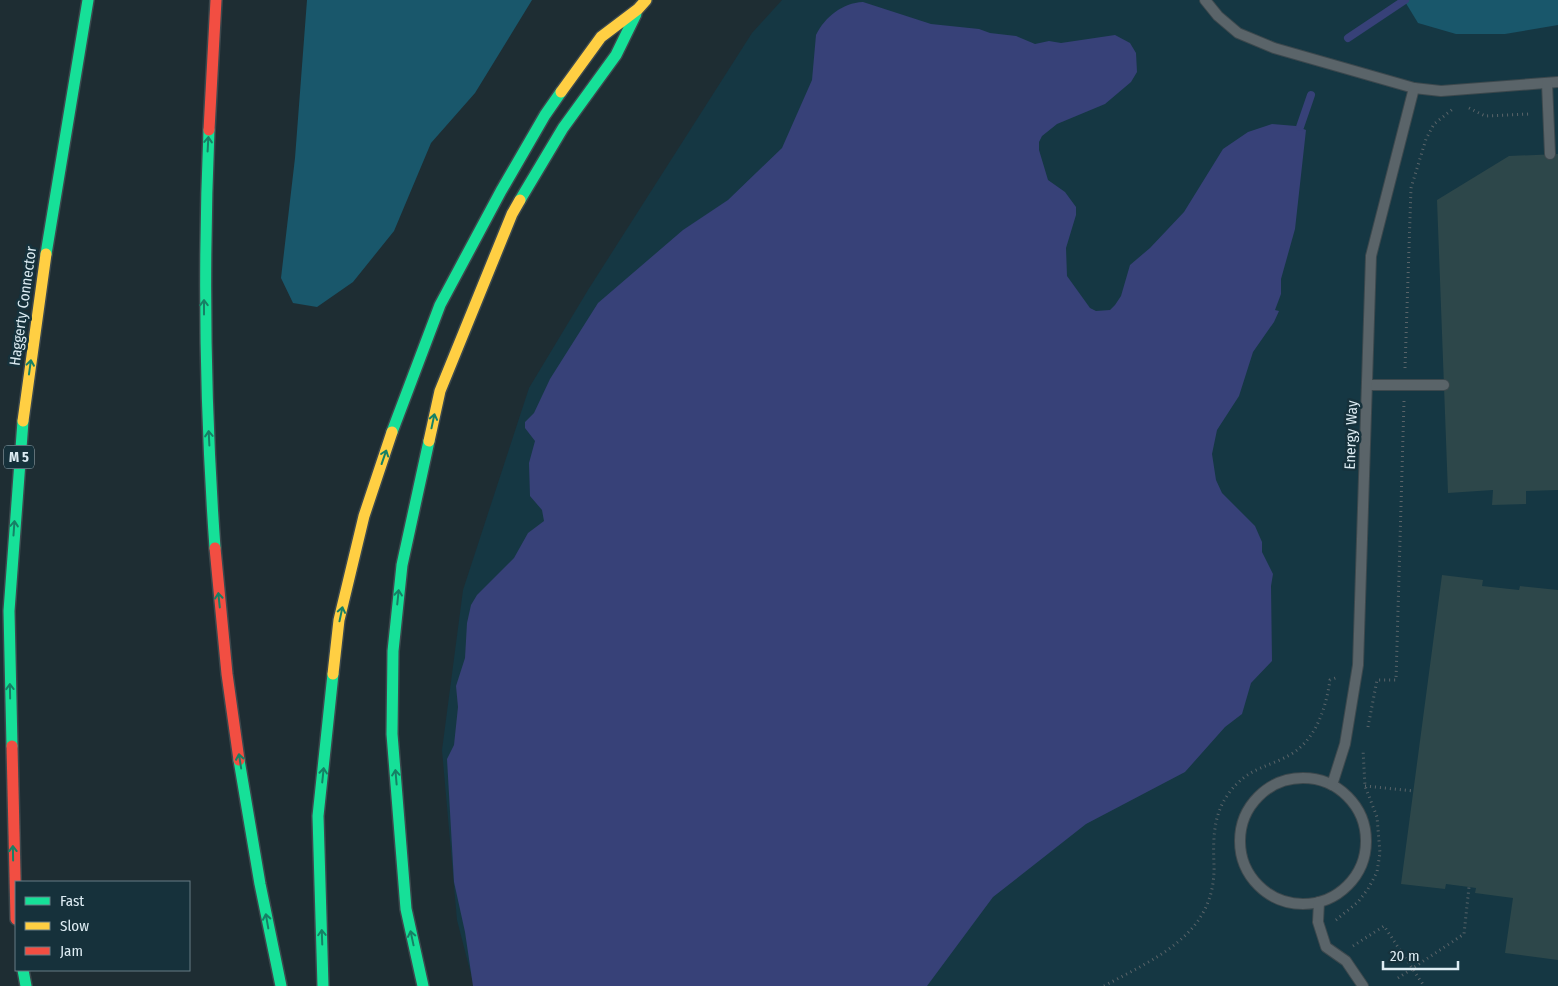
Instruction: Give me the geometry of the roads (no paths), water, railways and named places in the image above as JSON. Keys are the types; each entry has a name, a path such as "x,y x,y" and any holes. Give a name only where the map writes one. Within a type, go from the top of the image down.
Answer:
{"highway":[{"name":"Haggerty Connector","path":"15,881 8,611 21,433 42,279 88,0"},
{"path":"216,0 206,187 204,346 218,594 238,747 268,926 281,986"},
{"path":"323,986 318,816 339,620 364,516 395,424 440,306 501,191 545,115 601,37 638,9 646,0"},
{"path":"423,986 406,910 392,734 393,651 402,565 438,400 512,214 563,128 616,55 638,9"},
{"path":"23,971 26,986"}],"lane":[{"path":"1205,0 1218,16 1238,32 1274,48 1414,88 1441,91 1553,82 1550,154"},
{"name":"Energy Way","path":"1332,785 1345,744 1358,664 1371,256 1414,88"},
{"path":"1368,385 1444,385"},
{"path":"1302,778 1318,780 1332,785 1355,804 1366,832 1366,848 1356,876 1340,892 1319,902 1304,904 1289,902 1262,889 1245,864 1241,849 1241,834 1244,820 1251,806 1261,794 1287,780 1302,778"},
{"path":"1319,902 1318,922 1326,948 1346,961 1363,986"}],"water":[{"path":"863,2 931,24 979,29 990,33 1016,36 1035,44 1049,41 1061,43 1115,35 1130,43 1136,53 1137,72 1131,82 1105,104 1057,124 1042,136 1039,142 1039,150 1048,180 1065,192 1076,207 1076,215 1066,248 1067,276 1090,308 1096,311 1110,310 1115,305 1121,296 1130,265 1150,248 1184,212 1223,149 1248,132 1272,124 1296,126 1306,130 1295,229 1281,279 1281,294 1275,310 1279,311 1274,322 1253,352 1239,396 1217,430 1212,454 1216,480 1222,493 1255,526 1262,542 1262,552 1273,574 1271,586 1272,661 1251,683 1242,714 1225,727 1185,772 1086,824 993,897 927,986 473,986 465,932 454,882 447,759 454,745 458,707 456,686 465,658 467,623 471,605 477,595 514,558 528,533 544,521 542,510 530,496 529,463 535,441 525,428 525,422 534,413 550,379 598,303 683,230 728,200 782,148 812,80 816,35 824,22 835,12 848,5"}],"waterway":[{"path":"1348,38 1405,0"},
{"path":"1300,127 1311,95"}]}
